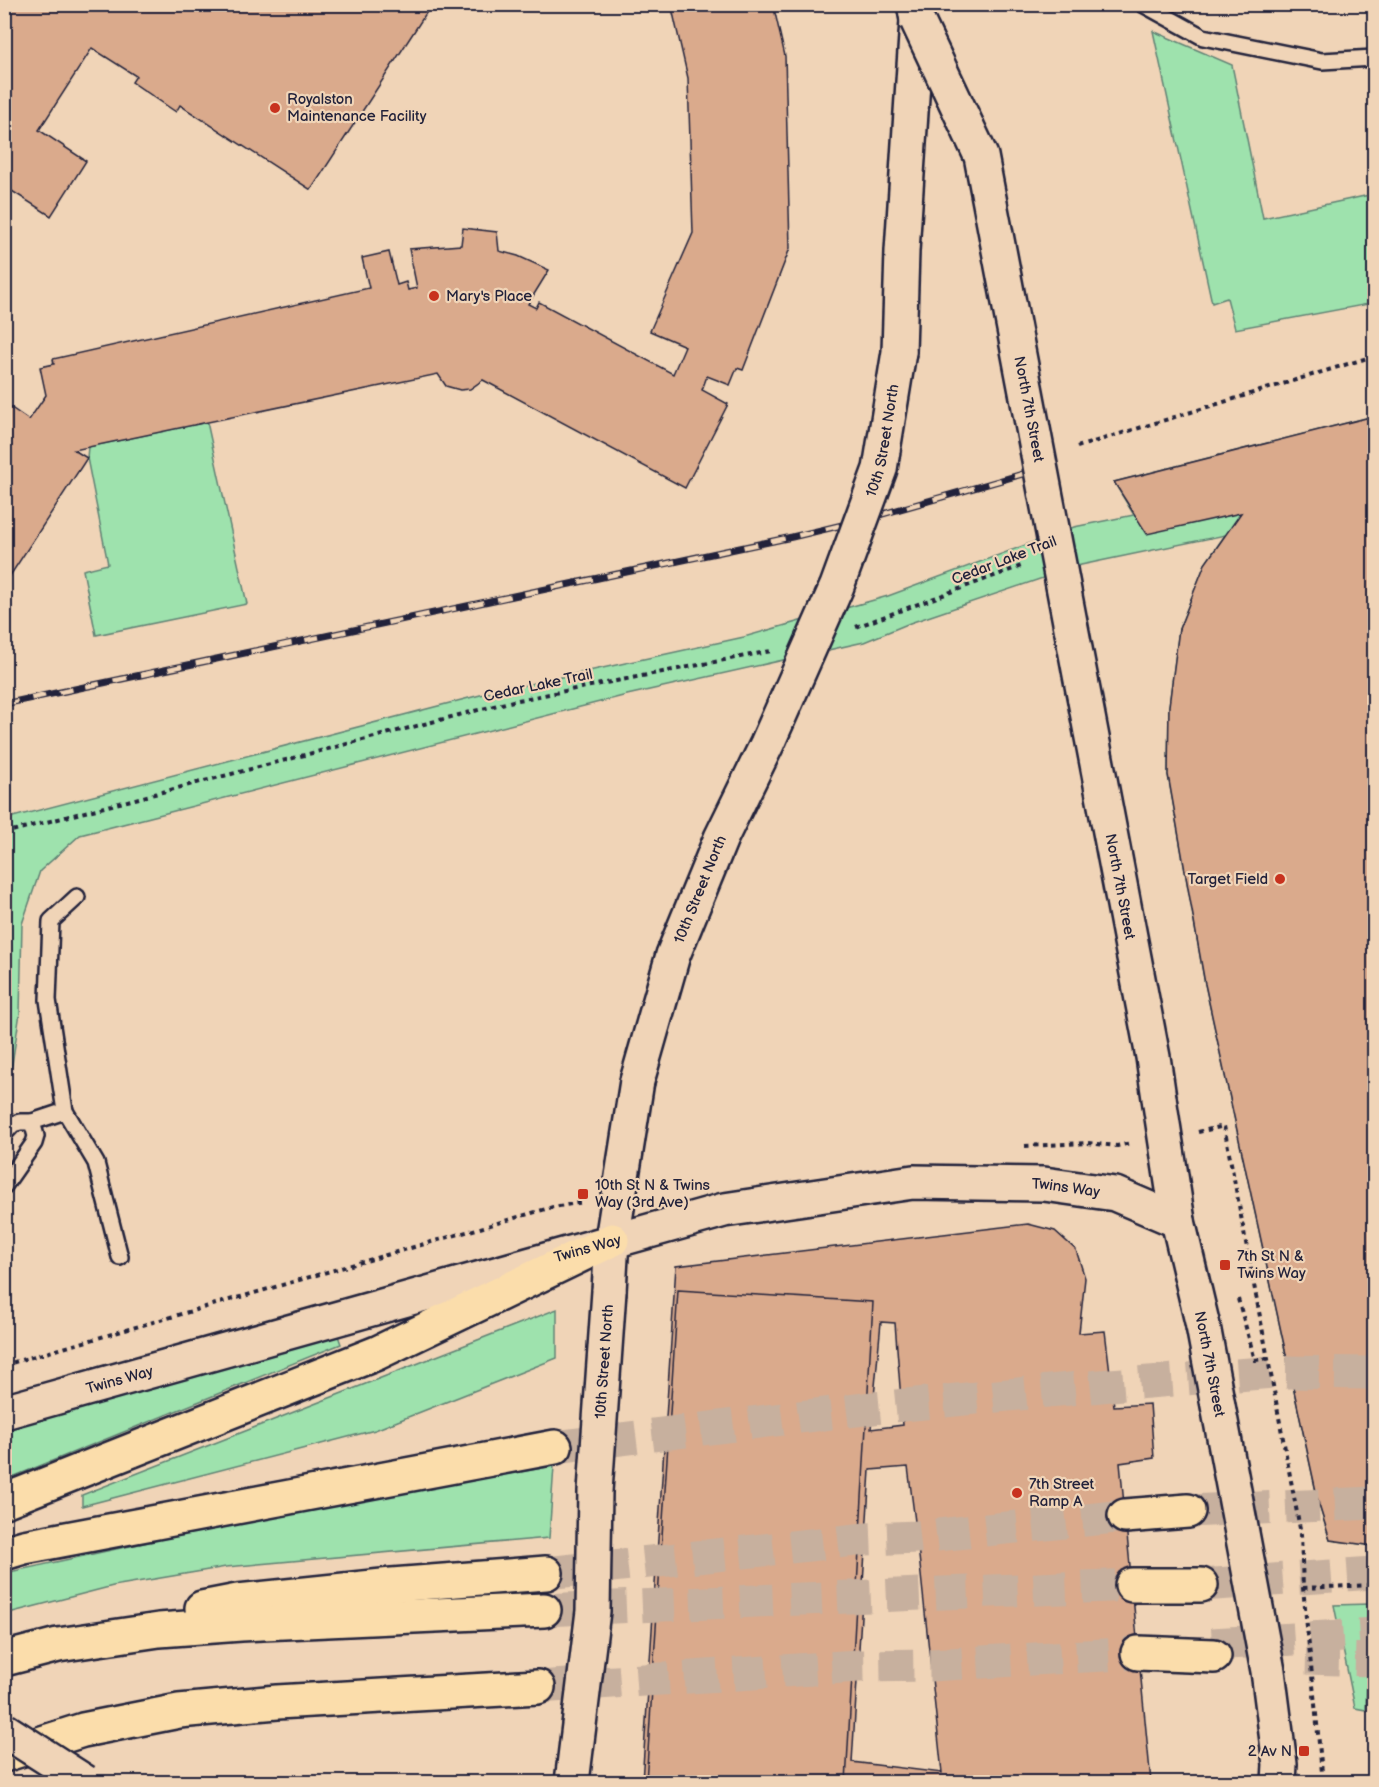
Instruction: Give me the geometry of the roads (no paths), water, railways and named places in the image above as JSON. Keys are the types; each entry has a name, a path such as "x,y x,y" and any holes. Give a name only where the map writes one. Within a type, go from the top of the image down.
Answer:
{"highway":[{"path":"4,1501 377,1353 612,1240"},
{"path":"4,1553 24,1547 555,1447"},
{"path":"1125,1516 1188,1511"},
{"path":"4,1659 148,1619 238,1601 392,1585 546,1573"},
{"path":"1132,1586 1201,1585"},
{"path":"58,1645 159,1630 242,1624 544,1610"},
{"path":"1138,1653 1213,1650"},
{"path":"4,1755 83,1730 179,1712 277,1702 538,1687"}],"main road":[{"name":"10th Street North","path":"572,1782 593,1611 595,1491 612,1240 637,1081 673,955 722,838 767,744 837,586 880,469 899,352 915,12"},
{"name":"North 7th Street","path":"915,12 981,156 1151,1045 1178,1221 1203,1326 1268,1671 1280,1764 1279,1782"},
{"name":"Twins Way","path":"4,1412 724,1210 913,1182 1044,1184 1115,1194 1178,1221"},
{"path":"4,1730 85,1782"}],"lane":[{"path":"1143,4 1203,37 1322,61 1374,58"},
{"path":"77,897 51,921 48,1000 65,1111 96,1163 120,1257"},
{"path":"4,1134 13,1124 32,1122 65,1111"},
{"path":"4,1186 34,1143 36,1136 32,1122"}],"tunnel":[{"path":"555,1447 873,1408 1111,1385 1275,1372 1374,1373"},
{"path":"1188,1511 1374,1503"},
{"path":"546,1573 866,1539 917,1537 1125,1516"},
{"path":"1201,1585 1374,1573"},
{"path":"544,1610 1132,1585"},
{"path":"1212,1644 1374,1634"},
{"path":"538,1687 858,1666 930,1665 1138,1653"},
{"path":"1306,1658 1374,1660"}],"railway":[{"path":"4,704 792,537 855,522 1054,465"}],"place":[{"name":"Royalston Maintenance Facility","path":"275,108"},
{"name":"Mary's Place","path":"434,296"},
{"name":"Target Field","path":"1280,879"},
{"name":"10th St N & Twins Way (3rd Ave)","path":"583,1194"},
{"name":"7th St N & Twins Way","path":"1225,1265"},
{"name":"7th Street Ramp A","path":"1017,1493"},
{"name":"2 Av N","path":"1304,1751"}]}
